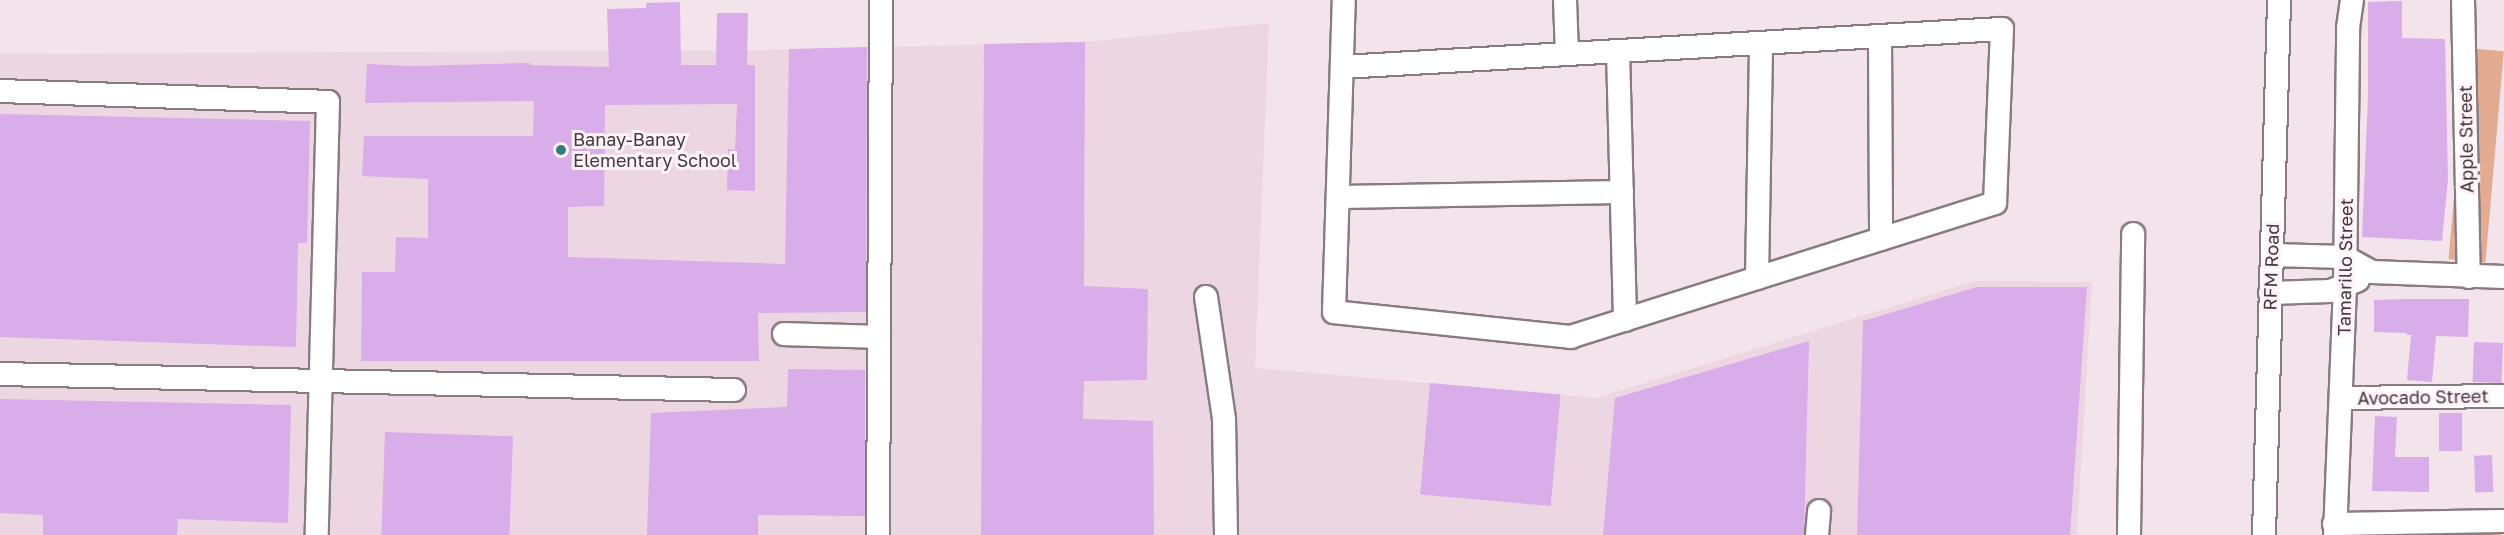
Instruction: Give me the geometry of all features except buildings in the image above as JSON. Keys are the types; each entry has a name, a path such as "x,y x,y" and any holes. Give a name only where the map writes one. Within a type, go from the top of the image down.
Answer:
{"street":[{"path":"878,535 881,0"},
{"path":"1342,67 2002,29 1995,203 1571,337 1334,312 1344,0"},
{"path":"1565,0 1567,54"},
{"name":"RFM Road","path":"2264,535 2279,0"},
{"name":"Tamarillo Street","path":"2335,529 2345,287 2348,28 2352,0"},
{"name":"Apple Street","path":"2463,0 2469,278"},
{"path":"1880,36 1881,239"},
{"path":"1757,278 1761,43"},
{"path":"1618,51 1625,320"},
{"path":"0,91 328,102 316,535"},
{"path":"1338,197 1622,192"},
{"path":"2128,535 2133,234"},
{"path":"2272,255 2345,257 2372,272 2469,278 2504,277"},
{"path":"2270,293 2308,293 2345,287 2372,272"},
{"path":"1206,297 1224,419 1226,535"},
{"path":"784,334 879,337"},
{"path":"0,374 734,390"},
{"name":"Avocado Street","path":"2341,398 2504,396"},
{"path":"1817,535 1818,511"},
{"path":"2335,529 2504,521"}],"shaded area":[{"path":"1269,23 1255,368 1596,398 1975,281 2092,282 2077,535 0,535 0,54 761,50 1085,42"},
{"path":"2467,48 2504,51 2485,262 2449,259"},
{"path":"2501,530 2501,535 2345,535"}],"place":[{"name":"Banay-Banay Elementary School","path":"561,150"}]}
